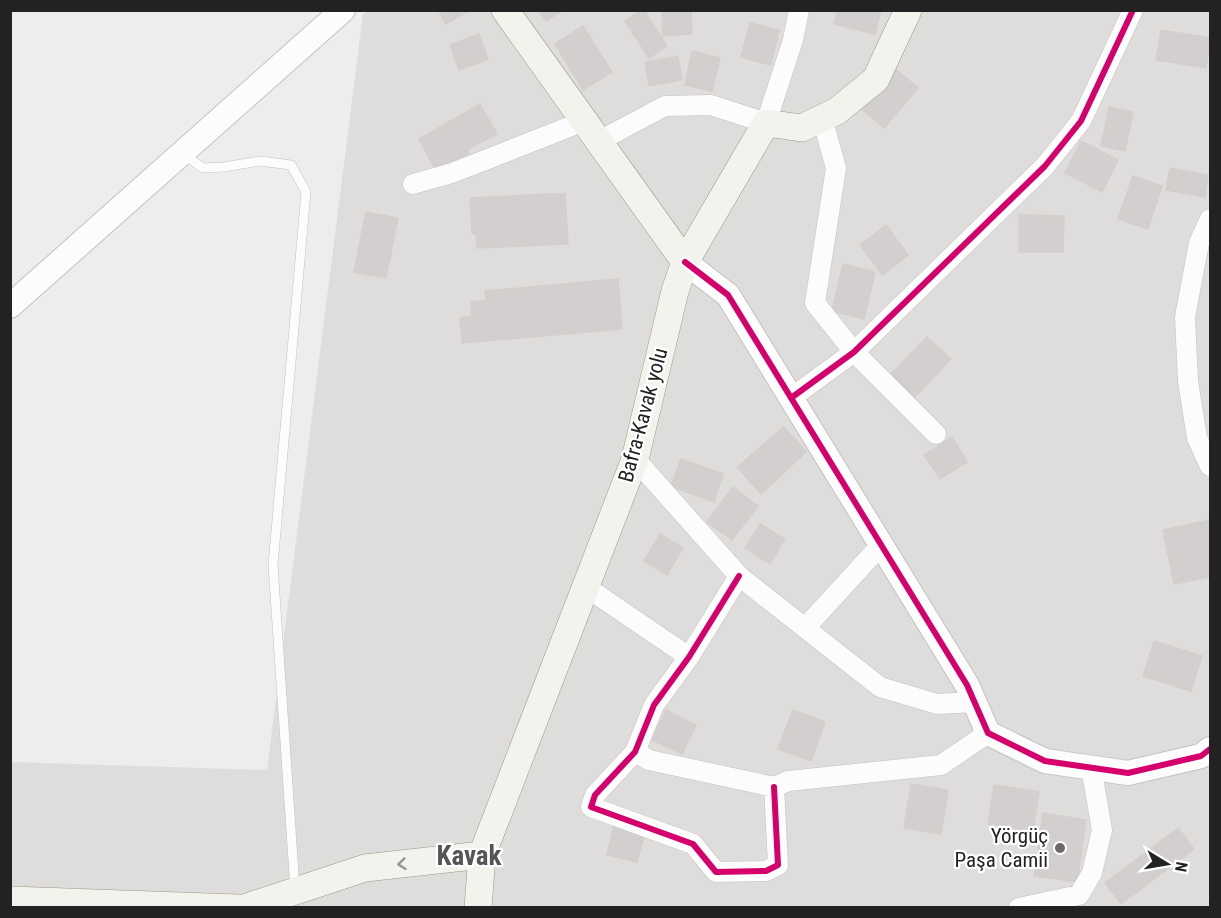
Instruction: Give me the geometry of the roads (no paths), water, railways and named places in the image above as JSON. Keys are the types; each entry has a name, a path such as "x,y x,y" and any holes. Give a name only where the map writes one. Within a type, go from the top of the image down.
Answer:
{"main road":[{"path":"505,10 685,262"},
{"path":"766,123 802,128 837,111 876,79 908,10"},
{"name":"Bafra-Kavak yolu","path":"478,908 482,855 635,459 675,291 685,262 766,123"},
{"path":"244,908 365,868 482,855"},
{"path":"10,900 82,905 238,908"}],"street":[{"path":"10,306 343,10"},
{"path":"413,184 591,131 665,106 711,105 766,123 794,40 799,10"},
{"path":"791,398 854,352 1045,166 1081,122 1132,10"},
{"path":"822,118 836,168 815,303 854,352 936,434"},
{"path":"1210,219 1199,243 1185,317 1188,381 1197,438 1210,466"},
{"path":"685,262 728,295 967,685 988,734 1045,761 1128,772 1201,756 1210,748"},
{"path":"635,459 739,576 880,687 937,704 974,702"},
{"path":"805,628 881,545"},
{"path":"739,576 689,657 654,705 635,752 595,795 591,807 693,844 716,872 766,871 778,865 774,787"},
{"path":"586,587 689,657"},
{"path":"635,752 649,759 774,787 788,781 941,765 988,734"},
{"path":"1020,908 1079,895 1092,873 1102,830 1091,767"}],"lane":[{"path":"183,154 203,168 260,161 291,165 306,192 273,565 295,891"}],"place":[{"name":"Yörgüç Paşa Camii","path":"1060,848"}],"district":[{"name":"Kavak","path":"469,856"}]}
